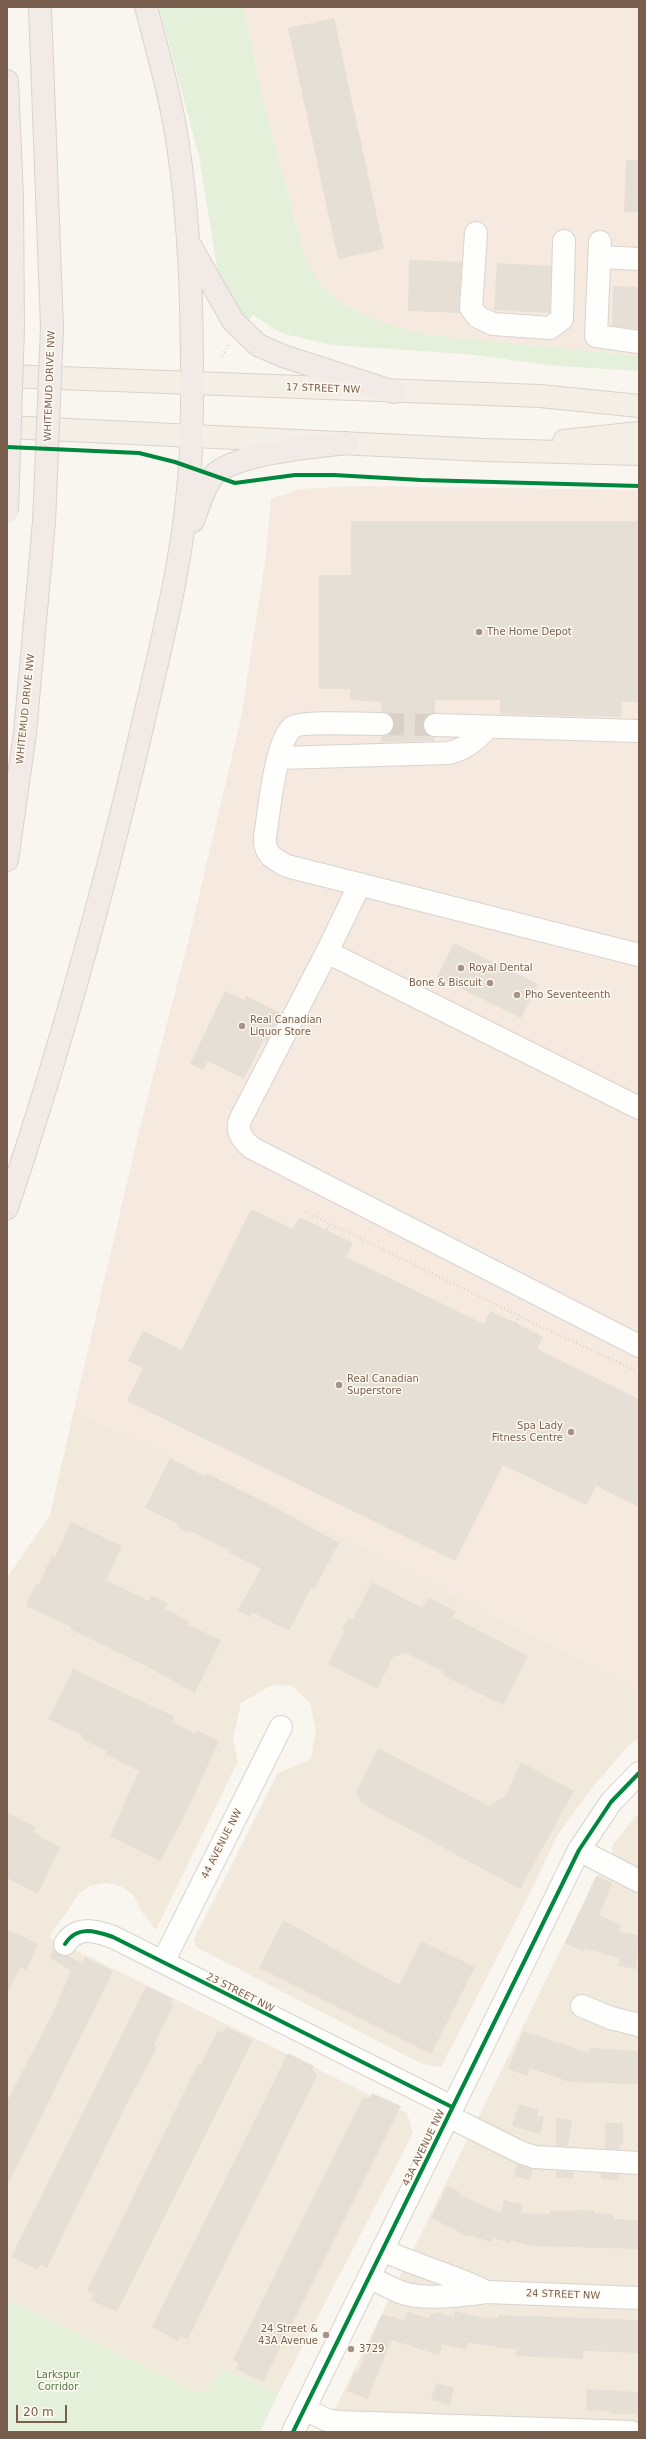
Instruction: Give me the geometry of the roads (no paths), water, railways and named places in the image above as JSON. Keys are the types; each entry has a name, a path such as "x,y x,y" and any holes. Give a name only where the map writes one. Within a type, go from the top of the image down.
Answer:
{"highway":[{"name":"WHITEMUD DRIVE NW","path":"7,860 25,733 44,522 52,328 40,7"},
{"path":"7,1208 44,1097 114,843 153,679 178,560 187,502 192,435 193,337 190,244 178,144 163,73 146,7"},
{"path":"7,81 12,198 13,327 7,512"},
{"path":"190,244 233,321 258,345 283,356 394,392"},
{"path":"178,560 206,485 214,475 252,457 289,450 346,443"}],"main road":[{"name":"17 STREET NW","path":"7,376 394,392 540,396 639,406"},
{"path":"7,427 485,450 639,454"},
{"path":"485,450 639,433"}],"street":[{"path":"476,233 472,308 478,317 493,324 550,328 562,319 564,241"},
{"path":"639,259 600,249 596,336 639,342"},
{"path":"382,724 307,724 293,727 285,736 278,758 266,836 265,848 268,854 286,866 639,955"},
{"path":"434,725 639,731"},
{"path":"278,758 449,753 459,751 475,741 488,727"},
{"path":"360,884 327,952 240,1120 240,1130 244,1141 252,1148 639,1346"},
{"path":"327,952 639,1108"},
{"name":"44 AVENUE NW","path":"163,1962 281,1727"},
{"name":"43A AVENUE NW","path":"293,2432 579,1850 610,1802 639,1773"},
{"path":"579,1850 639,1881"},
{"name":"23 STREET NW","path":"65,1944 74,1934 88,1930 113,1937 450,2112 520,2152 534,2157 639,2163"},
{"path":"582,2006 611,2018 639,2025"},
{"name":"24 STREET NW","path":"382,2250 410,2263 464,2281 487,2292"},
{"name":"24 STREET NW","path":"369,2277 403,2293 413,2295 464,2296 487,2292 639,2298"},
{"path":"304,2410 327,2420 340,2422 631,2432"}],"tunnel":[{"path":"382,724 435,725"}],"place":[{"name":"The Home Depot","path":"479,632"},
{"name":"Royal Dental","path":"461,968"},
{"name":"Bone & Biscuit","path":"490,983"},
{"name":"Pho Seventeenth","path":"517,995"},
{"name":"Real Canadian Liquor Store","path":"242,1026"},
{"name":"Real Canadian Superstore","path":"339,1385"},
{"name":"Spa Lady Fitness Centre","path":"571,1432"},
{"name":"24 Street & 43A Avenue","path":"326,2335"},
{"name":"3729","path":"351,2349"}],"park label":[{"name":"Larkspur Corridor","path":"58,2380"}]}
